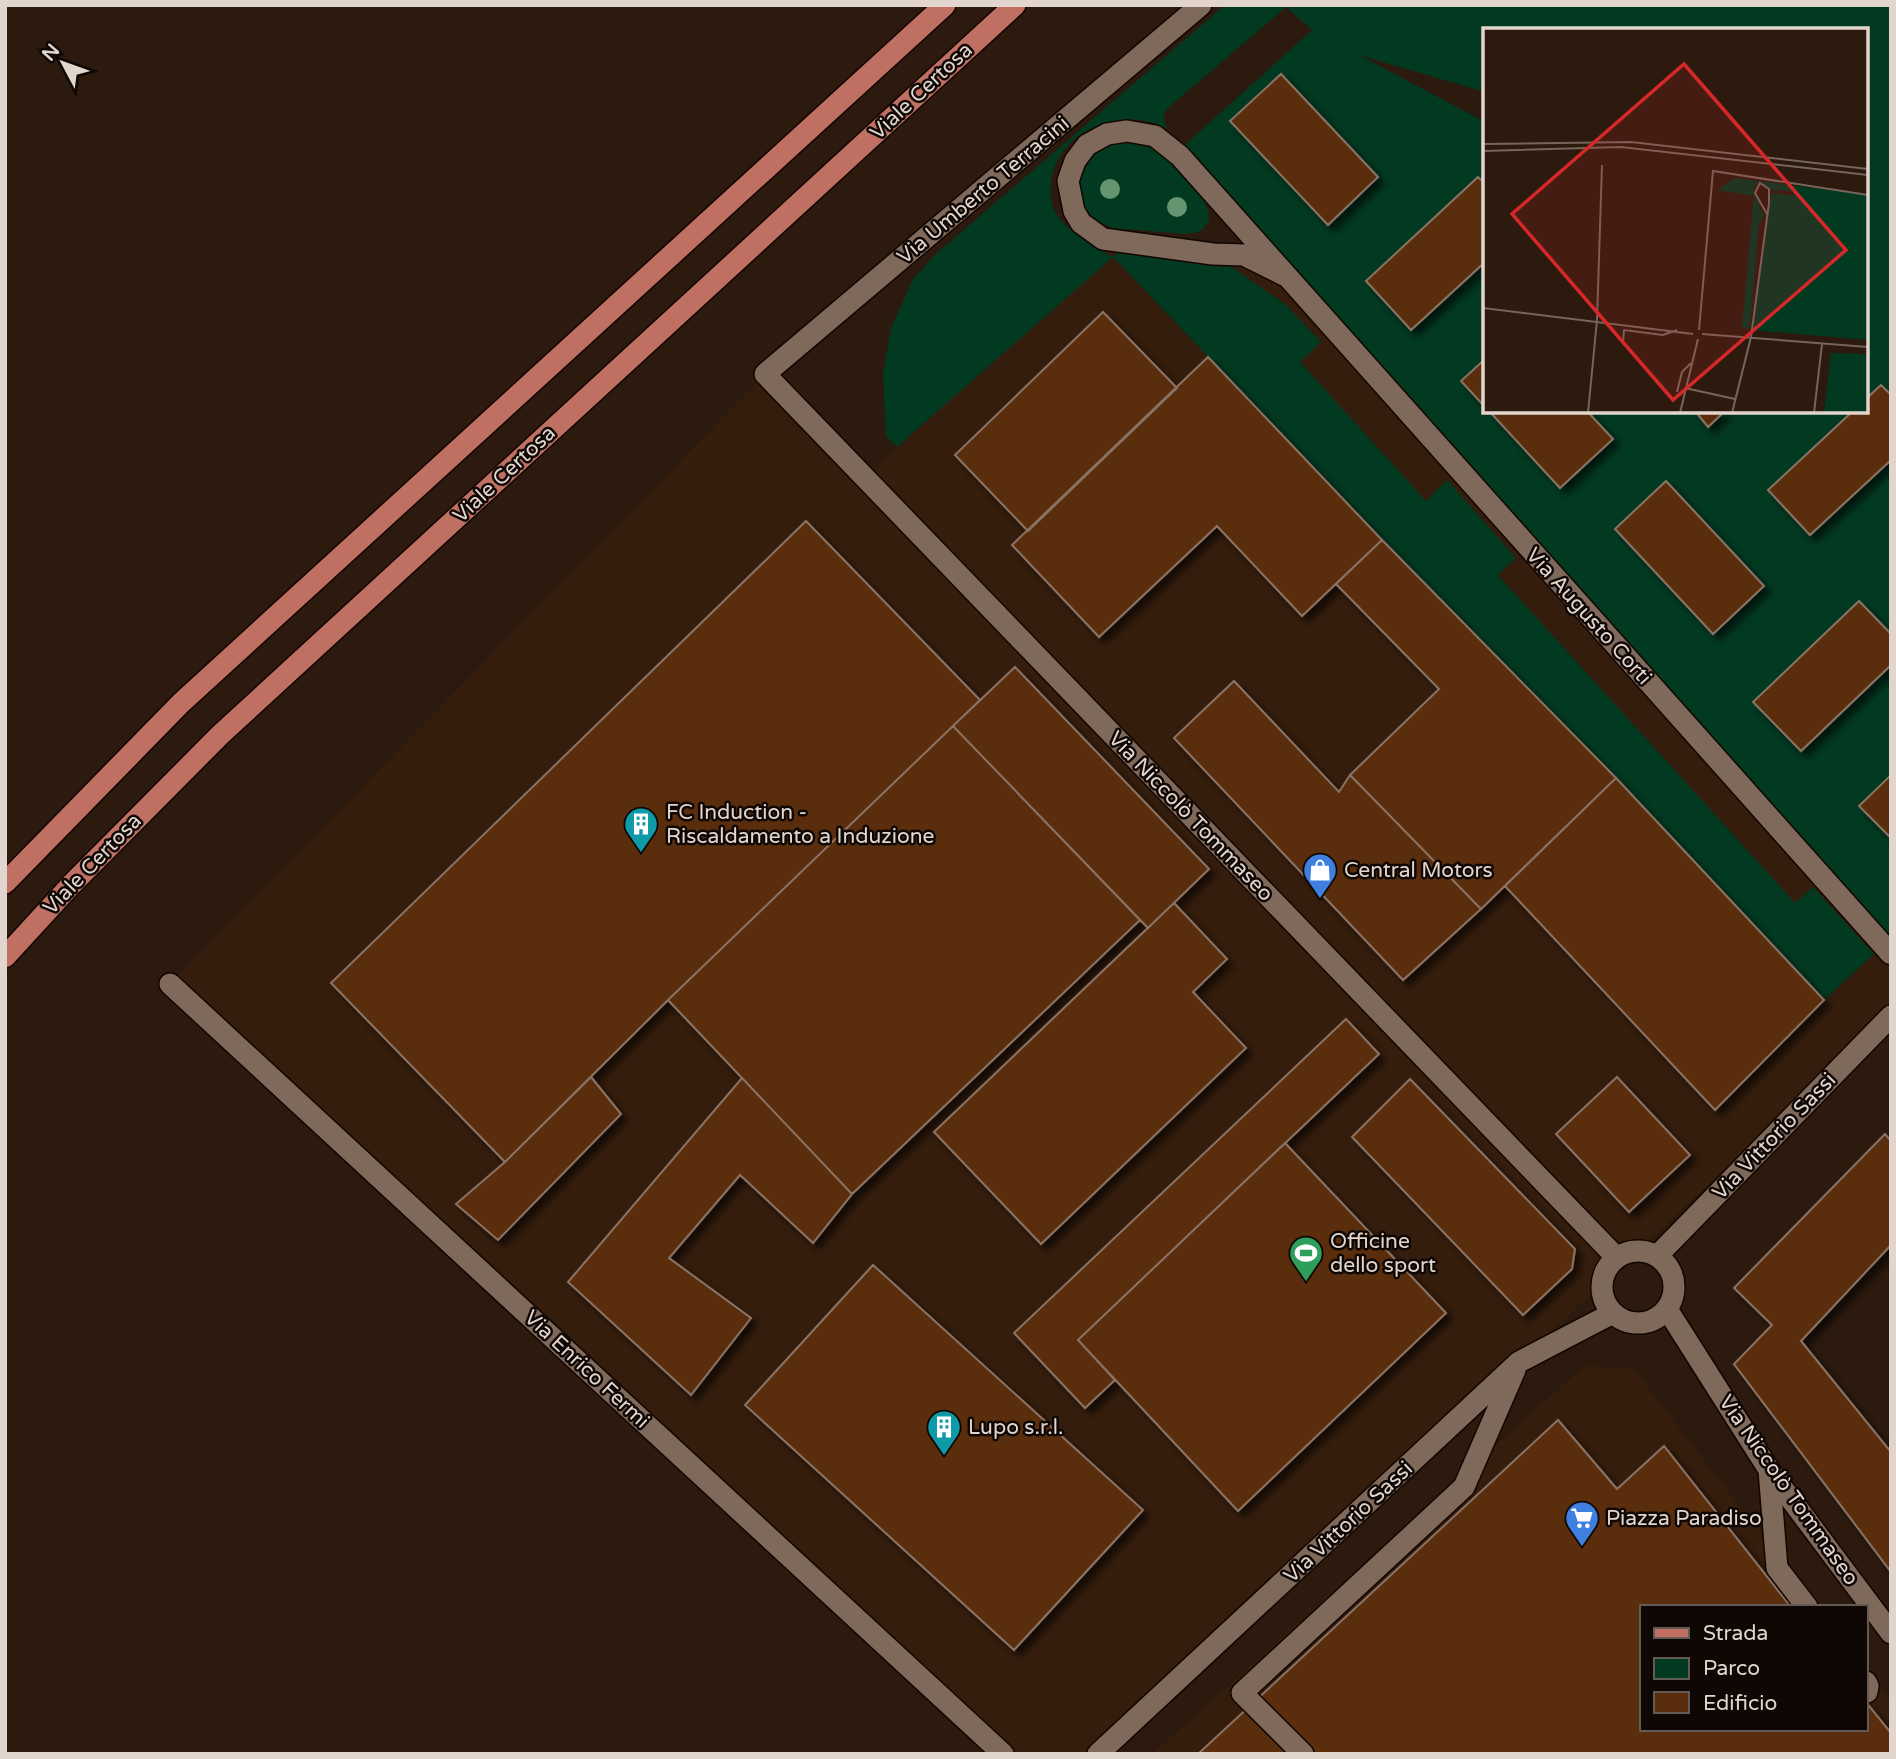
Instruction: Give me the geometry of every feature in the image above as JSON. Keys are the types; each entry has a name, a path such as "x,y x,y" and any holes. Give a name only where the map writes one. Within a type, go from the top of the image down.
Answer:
{"main road":[{"path":"5,883 181,703 945,5"},
{"name":"Viale Certosa","path":"5,957 71,885 220,735 1015,5"}],"street":[{"name":"Via Umberto Terracini","path":"765,374 1201,5"},
{"name":"Via Augusto Corti","path":"1288,277 1244,255 1213,254 1103,239 1081,223 1074,211 1068,181 1075,161 1087,145 1107,134 1127,131 1154,136 1180,156 1288,277 1891,954"},
{"name":"Via Niccolò Tommaseo","path":"765,374 1617,1258"},
{"name":"Via Enrico Fermi","path":"170,984 1003,1754"},
{"name":"Via Vittorio Sassi","path":"1657,1256 1891,1016"},
{"path":"1637,1251 1657,1256 1672,1274 1675,1286 1667,1309 1647,1322 1635,1323 1614,1313 1603,1295 1603,1285 1605,1274 1617,1258 1637,1251"},
{"name":"Via Niccolò Tommaseo","path":"1667,1309 1769,1470 1890,1630"},
{"name":"Via Vittorio Sassi","path":"1098,1754 1519,1362 1614,1313"},
{"path":"1303,1754 1242,1693 1464,1487 1519,1362"},
{"path":"1769,1470 1777,1568 1805,1605"}],"shaded area":[{"path":"1103,239 1213,254 1288,277 1891,953 1891,1015 1098,1754 1003,1754 170,984 765,374 866,479"},
{"name":"Piazza Paradiso","path":"1584,1366 1633,1368 1816,1605 1640,1605 1640,1731 1868,1731 1868,1671 1891,1700 1891,1754 1152,1754"}],"green space":[{"path":"1225,5 1891,5 1891,942 1180,156 1186,144 1312,30 1286,7 1168,108 1163,116 1167,129 1150,122 1112,121 1094,127 1078,137 1065,150 1055,165 1051,184 1053,208 1068,228 1113,257 897,447 886,436 883,373 891,328 913,279 936,254"},
{"path":"1114,141 1141,144 1175,164 1203,198 1209,222 1199,232 1185,234 1113,228 1098,222 1086,211 1079,193 1077,177 1091,153"},
{"path":"1128,243 1213,254 1285,304 1321,342 1300,362 1426,501 1447,480 1516,558 1498,575 1795,903 1813,887 1874,954 1824,1000 1113,257"}],"building":[{"path":"1281,74 1378,177 1328,225 1230,121"},
{"path":"1478,177 1483,182 1483,264 1411,330 1366,281"},
{"path":"1103,312 1177,388 1028,531 955,455"},
{"path":"1208,357 1382,540 1302,616 1217,526 1099,637 1012,545"},
{"path":"1483,361 1483,405 1461,381"},
{"path":"1881,385 1891,395 1891,460 1810,535 1768,490 1851,413 1868,413 1868,397"},
{"path":"1491,413 1589,413 1613,439 1560,488"},
{"path":"1697,413 1723,413 1708,427"},
{"path":"1666,481 1764,586 1713,634 1615,529"},
{"name":"FC Induction - Riscaldamento a Induzione","path":"806,521 980,700 668,1000 505,1162 331,983"},
{"path":"1382,540 1616,778 1481,909 1350,775 1439,689 1336,584"},
{"path":"1859,601 1891,634 1891,665 1801,751 1753,702"},
{"path":"1015,667 1209,869 1148,928 953,726"},
{"path":"1234,681 1339,792 1350,775 1481,909 1403,980 1174,738"},
{"path":"953,726 1140,920 852,1194 668,1000"},
{"path":"1891,775 1891,838 1859,806"},
{"path":"1616,778 1824,1000 1715,1110 1505,886"},
{"path":"1174,903 1227,959 1193,992 1246,1048 1041,1244 934,1132"},
{"path":"1346,1019 1379,1054 1078,1340 1115,1380 1085,1408 1014,1333"},
{"path":"591,1077 621,1114 498,1240 456,1204 505,1162"},
{"path":"1617,1077 1690,1155 1629,1212 1556,1134"},
{"path":"742,1078 852,1194 813,1243 740,1175 669,1258 751,1318 691,1395 568,1282"},
{"path":"1410,1079 1575,1249 1572,1269 1523,1315 1352,1137"},
{"path":"1885,1134 1891,1141 1891,1245 1801,1341 1891,1452 1891,1572 1734,1364 1772,1325 1734,1288"},
{"path":"1285,1143 1446,1313 1238,1511 1078,1340"},
{"name":"Lupo s.r.l.","path":"873,1265 1143,1510 1014,1650 745,1405"},
{"name":"Piazza Paradiso","path":"1558,1420 1617,1489 1664,1446 1789,1605 1640,1605 1640,1731 1868,1731 1868,1704 1891,1733 1891,1754 1198,1754"}],"place":[{"name":"FC Induction - Riscaldamento a Induzione","path":"641,854"},
{"name":"Central Motors","path":"1320,900"},
{"name":"Officine dello sport","path":"1306,1283"},
{"name":"Lupo s.r.l.","path":"944,1457"},
{"name":"Piazza Paradiso","path":"1582,1548"}]}
